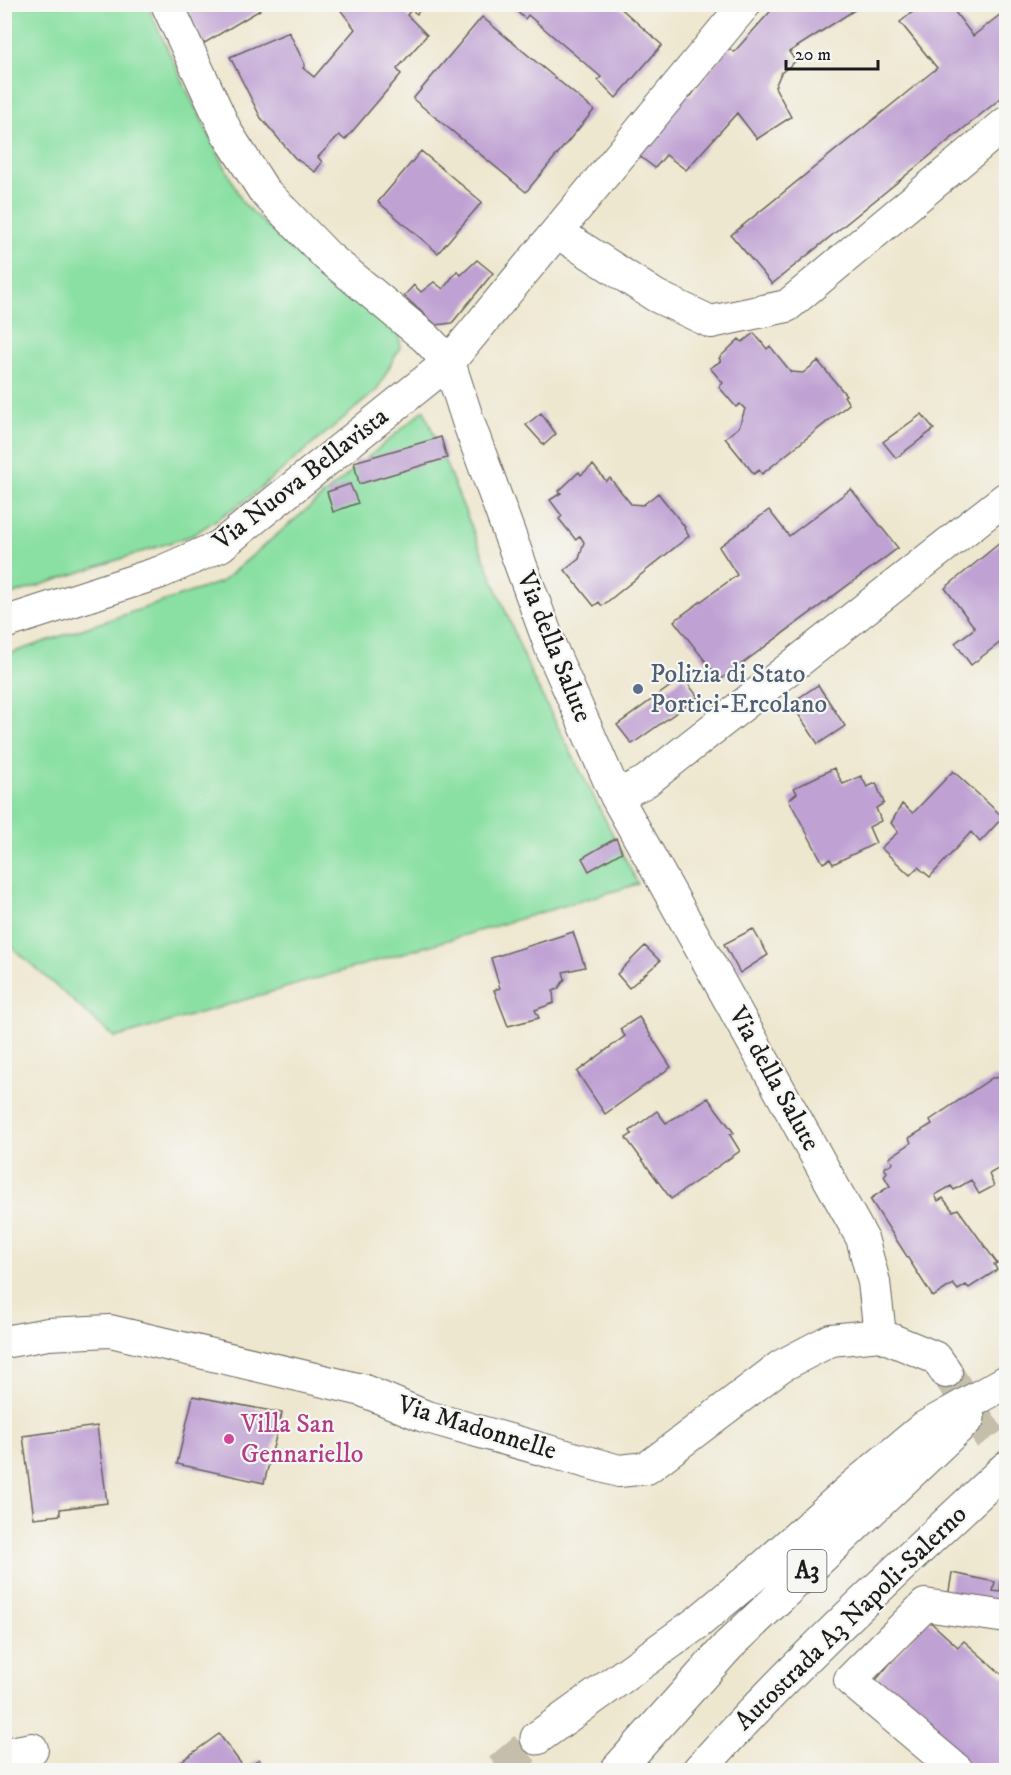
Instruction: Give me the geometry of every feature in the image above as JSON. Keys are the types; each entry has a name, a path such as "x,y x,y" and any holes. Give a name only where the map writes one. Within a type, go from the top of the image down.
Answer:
{"highway":[{"path":"537,1738 697,1623 924,1428 1006,1382"},
{"name":"A3","path":"617,1770 728,1646 1006,1382"},
{"name":"Autostrada A3 Napoli-Salerno","path":"699,1770 743,1721 842,1621 1006,1468"}],"street":[{"name":"Via della Salute","path":"167,4 227,133 264,191 327,256 426,338 449,362 468,421 551,648 616,796 862,1238 874,1282 880,1335"},
{"name":"Via Nuova Bellavista","path":"4,623 161,572 220,546 449,362 745,4"},
{"path":"557,232 656,296 711,322 787,306 1006,123"},
{"path":"616,796 645,782 1006,498"},
{"name":"Via Madonnelle","path":"4,1342 48,1334 110,1331 362,1390 424,1416 619,1471 647,1468 781,1366 831,1340 880,1335"},
{"path":"880,1335 936,1358 946,1371"},
{"path":"957,1770 850,1680 925,1605 1006,1617"}],"green space":[{"path":"4,5 147,5 243,203 293,251 400,329 400,347 377,390 245,501 193,535 5,597"},
{"path":"424,410 532,676 638,884 115,1038 5,941 5,655 221,582"}],"building":[{"path":"185,4 257,4 260,10 203,44"},
{"path":"336,4 423,4 417,14 411,10 407,15 427,35 397,69 401,74 345,140 339,135 318,157 322,162 315,172 295,158 261,118 230,57 289,32 305,65 303,68 314,77 355,29"},
{"path":"509,4 616,4 662,45 616,98 598,80 601,77 528,15 525,19"},
{"path":"777,4 864,4 789,52 796,61 781,73 775,87 791,117 757,139 737,113 686,170 666,155 655,168 634,152 685,91 691,96 727,47 734,52"},
{"path":"923,4 949,4 973,36 1006,10 1006,94 772,284 731,235 937,68 900,22"},
{"path":"482,17 594,110 526,192 413,99"},
{"path":"421,151 482,202 438,253 378,202"},
{"path":"477,260 493,273 452,323 436,325 404,296 414,285 421,292 434,282 443,289 457,271 461,275"},
{"path":"754,333 767,349 770,346 791,372 803,373 818,361 846,395 844,396 849,404 762,474 759,470 754,474 725,438 739,427 745,409 740,404 736,407 719,387 723,383 710,368 721,361 719,358 739,339 742,342"},
{"path":"541,413 556,434 544,445 526,425"},
{"path":"922,414 934,429 896,458 883,442"},
{"path":"441,437 447,458 359,484 354,462"},
{"path":"593,465 606,481 610,478 631,504 643,505 658,493 685,527 689,536 602,606 599,602 594,606 565,570 579,559 584,542 580,536 576,540 559,519 562,516 550,500 561,493 559,491 579,472 581,475"},
{"path":"350,484 358,503 333,512 327,492"},
{"path":"851,489 898,548 720,680 674,621 737,575 719,547 769,510 789,536"},
{"path":"1001,542 1006,548 1006,638 971,665 955,643 975,628 945,588"},
{"path":"683,677 698,697 632,744 617,725"},
{"path":"818,685 845,726 818,744 791,703"},
{"path":"834,768 843,784 861,776 867,787 876,783 884,803 876,808 881,821 869,827 876,843 833,864 830,859 823,863 789,800 797,793 794,788"},
{"path":"953,771 1003,817 980,842 971,832 930,877 918,867 910,875 881,848 898,832 891,823 902,804 913,813"},
{"path":"616,838 622,852 589,871 582,858"},
{"path":"753,929 768,955 740,973 724,944"},
{"path":"573,932 585,967 563,972 565,979 558,989 553,991 554,1003 535,1010 539,1018 508,1026 494,990 500,988 491,958"},
{"path":"645,946 660,961 629,988 617,974"},
{"path":"639,1017 671,1067 605,1114 577,1072 625,1036 620,1029"},
{"path":"1006,1077 1006,1159 1005,1165 989,1174 994,1186 979,1194 971,1180 954,1190 951,1186 935,1195 938,1201 943,1198 953,1211 958,1209 997,1263 994,1264 997,1270 969,1288 966,1285 958,1290 953,1284 933,1297 870,1199 890,1186 884,1176 887,1172 884,1168 893,1163 889,1158 911,1143 909,1138 932,1124 930,1120 992,1078"},
{"path":"708,1098 734,1133 730,1135 740,1151 671,1199 626,1138 632,1134 630,1131 657,1111 666,1123"},
{"name":"Villa San Gennariello","path":"193,1396 282,1413 264,1483 177,1464"},
{"path":"97,1426 107,1503 60,1509 60,1515 34,1518 23,1436"},
{"path":"952,1573 995,1582 993,1591 1000,1592 1001,1577 1006,1578 1006,1612 947,1603"},
{"path":"927,1619 958,1647 964,1641 1006,1678 1006,1770 970,1770 871,1686"},
{"path":"219,1734 245,1769 259,1759 267,1770 169,1770"}],"tunnel":[{"path":"946,1372 1006,1462"},
{"path":"500,1770 537,1738"}],"place":[{"name":"Polizia di Stato Portici-Ercolano","path":"638,689"},
{"name":"Villa San Gennariello","path":"229,1439"}]}
